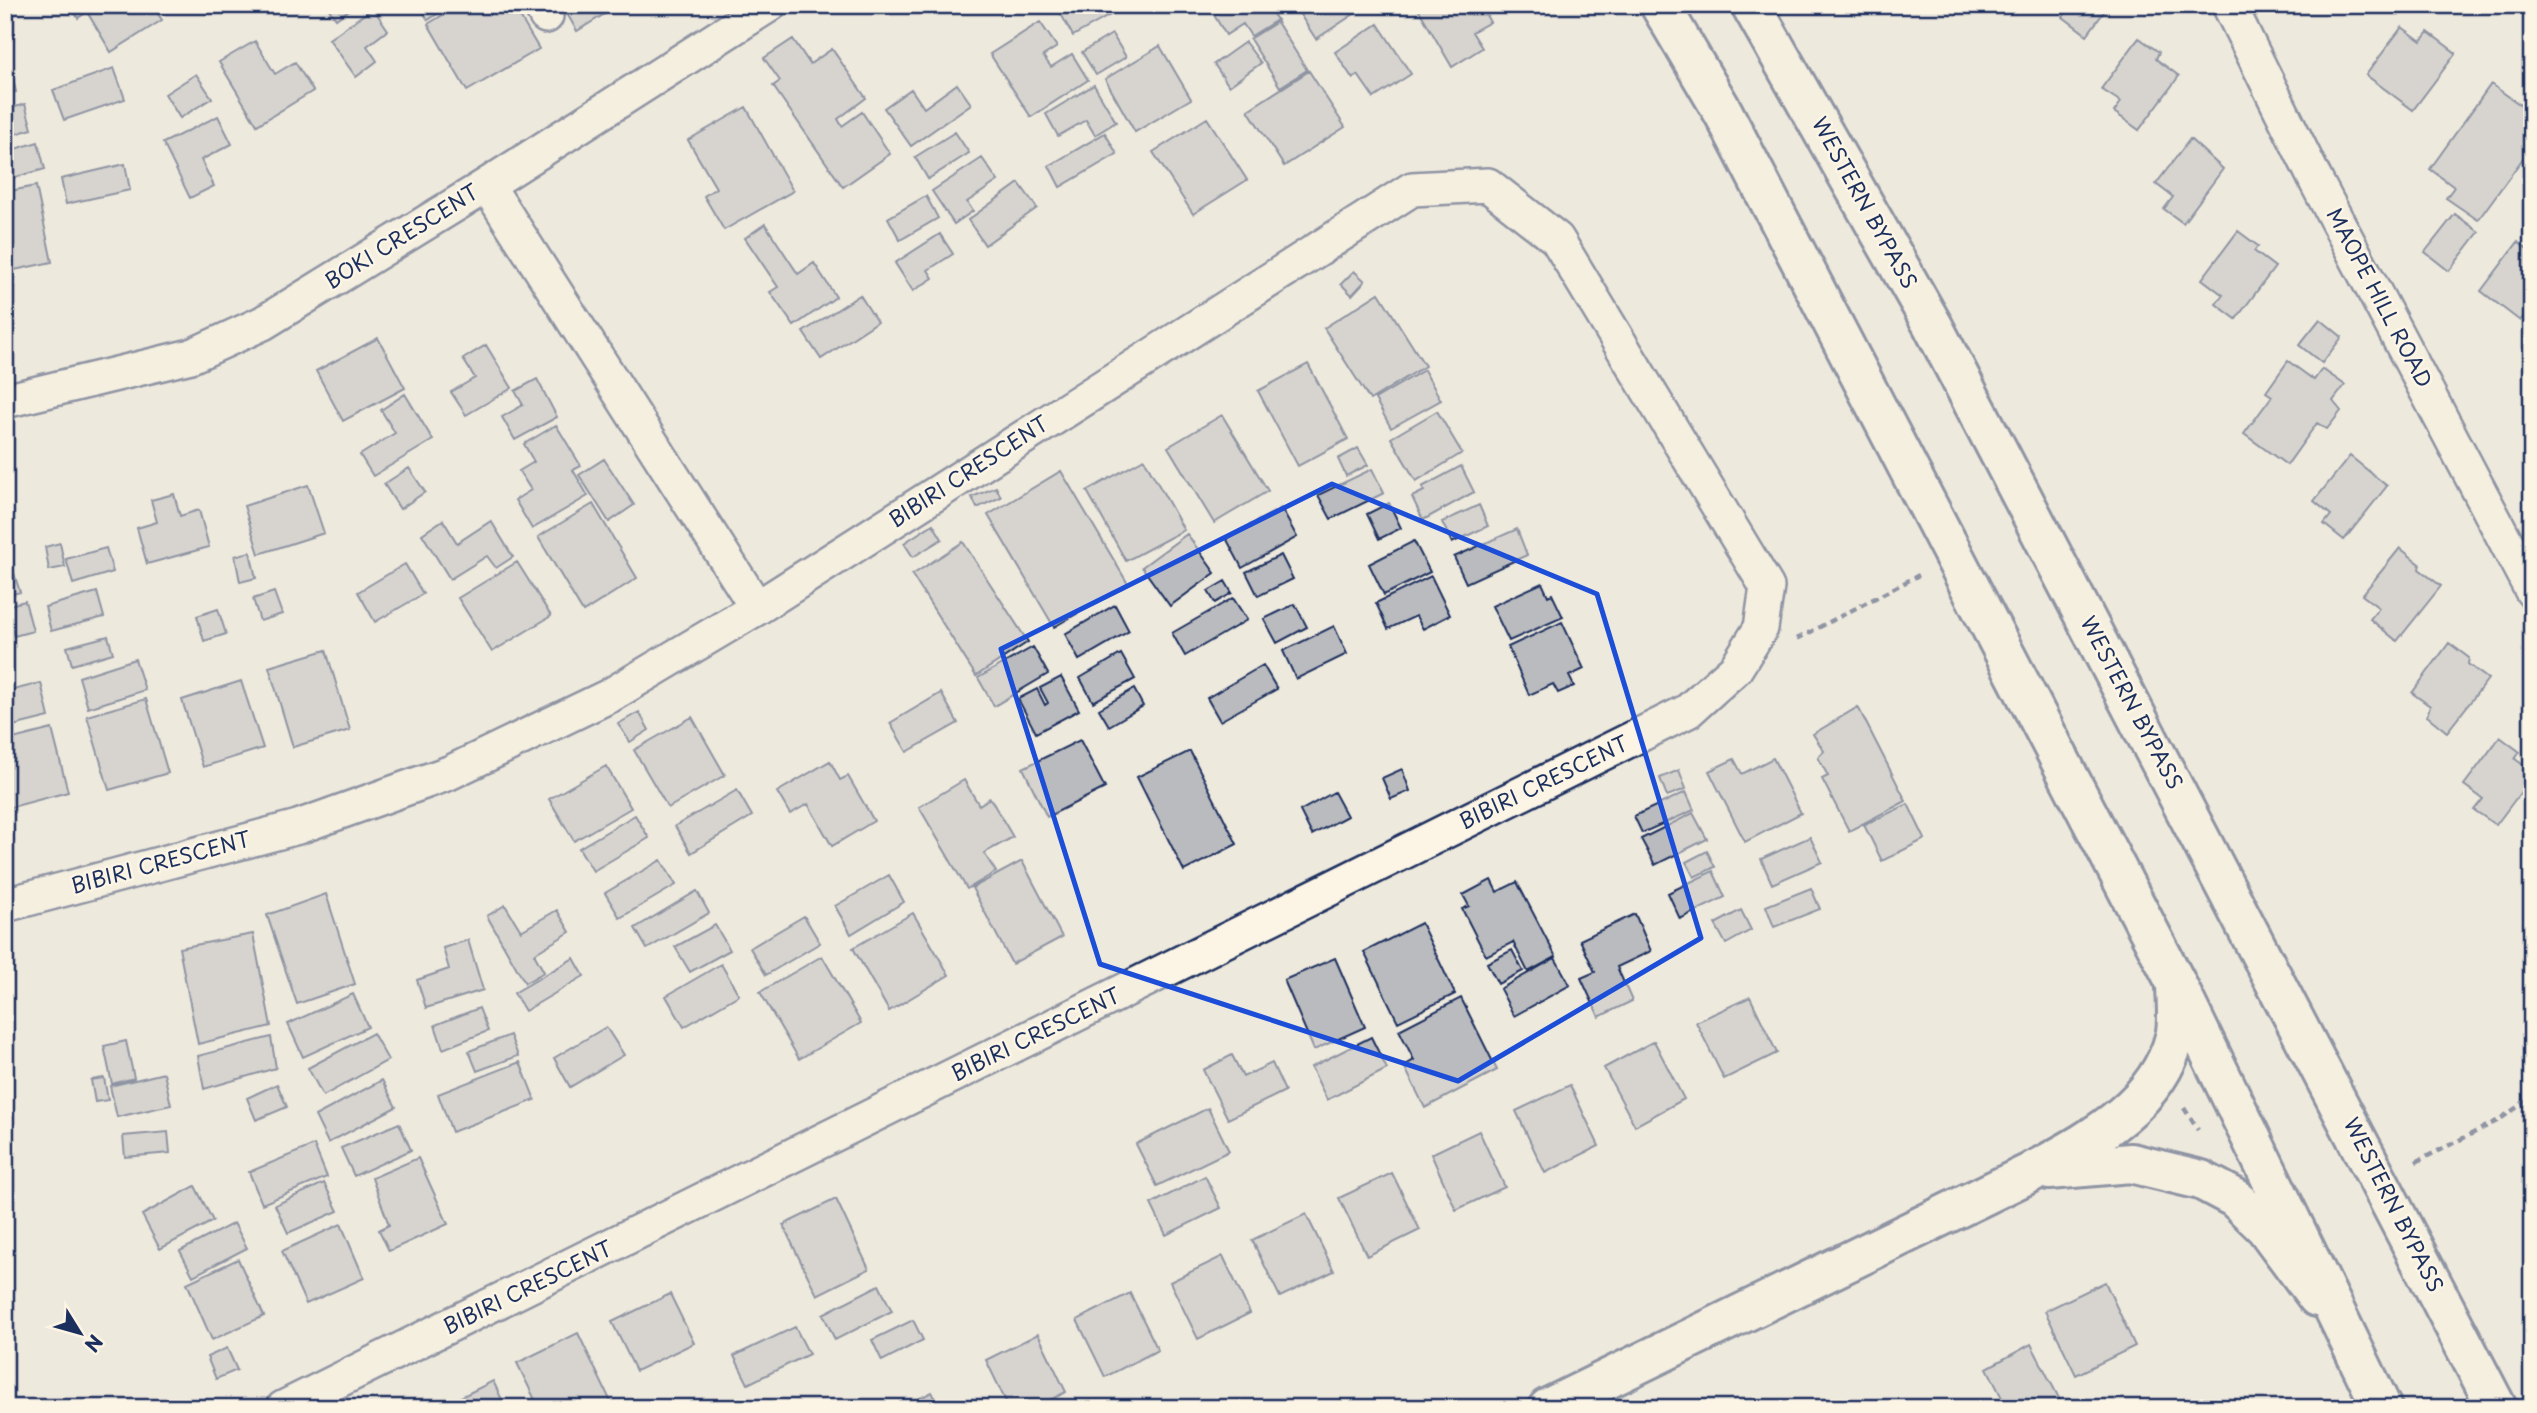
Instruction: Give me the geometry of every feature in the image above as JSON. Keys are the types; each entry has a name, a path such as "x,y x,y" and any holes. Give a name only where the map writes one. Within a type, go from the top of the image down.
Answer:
{"main road":[{"path":"1660,5 1730,124 2176,983 2382,1408"},
{"name":"WESTERN BYPASS","path":"1751,5 1933,326 2497,1408"},
{"path":"1548,1408 2030,1173 2078,1147 2126,1113 2163,1070 2176,1034 2176,983"},
{"path":"2030,1173 2096,1164 2131,1163 2201,1180 2235,1198 2265,1227 2308,1283 2359,1365"}],"street":[{"name":"BOKI CRESCENT","path":"5,401 191,356 263,323 487,185 769,5"},
{"name":"MAOPE HILL ROAD","path":"2230,5 2318,183 2532,590"},
{"path":"487,185 757,608"},
{"name":"BIBIRI CRESCENT","path":"5,905 298,827 449,773 609,696 757,608 1412,189 1488,185 1557,239 1768,587 1761,628 1736,668 1689,710 283,1408"}],"path":[{"path":"1842,618 1900,584"},
{"path":"2163,1070 2206,1144 2208,1159 2201,1180"},
{"path":"2452,1145 2497,1121 2532,1097"}],"highlighted area":[{"path":"1332,484 1597,594 1701,938 1458,1081 1100,964 1001,649"}],"building":[{"path":"70,5 152,5 162,20 111,52 87,12 78,18"},
{"path":"326,5 356,5 336,19"},
{"path":"419,5 451,5 428,20"},
{"path":"459,5 513,5 539,49 467,91 428,24"},
{"path":"562,5 619,5 577,31"},
{"path":"1056,5 1128,5 1073,36"},
{"path":"1229,5 1267,5 1277,20 1251,36 1243,24 1226,35 1214,15"},
{"path":"1310,5 1366,6 1316,39 1299,13"},
{"path":"1416,5 1480,5 1490,22 1472,32 1482,48 1452,67"},
{"path":"2072,5 2109,5 2087,35 2063,17"},
{"path":"373,8 388,30 367,46 377,61 356,77 329,39"},
{"path":"1040,22 1057,47 1043,56 1051,67 1072,54 1088,80 1031,117 990,54"},
{"path":"1277,22 1307,70 1280,87 1250,39"},
{"path":"5,24 11,52 5,53"},
{"path":"1378,24 1411,74 1374,98 1358,75 1353,79 1335,52"},
{"path":"2402,27 2421,41 2428,32 2456,53 2413,110 2366,75"},
{"path":"1112,34 1126,57 1096,75 1082,52"},
{"path":"2139,38 2159,52 2156,59 2179,76 2139,130 2114,112 2121,102 2101,89"},
{"path":"793,39 810,64 832,49 866,98 838,119 842,126 862,112 890,154 843,187 773,86 780,81 764,58"},
{"path":"255,41 275,74 295,62 313,91 257,125 219,62"},
{"path":"1245,42 1261,63 1229,86 1214,64"},
{"path":"1160,46 1191,99 1135,132 1105,79"},
{"path":"9,62 16,92 5,94 5,63"},
{"path":"114,68 125,99 64,120 53,90"},
{"path":"1309,71 1345,127 1284,166 1248,110"},
{"path":"196,74 212,98 180,118 165,94"},
{"path":"957,84 971,104 911,146 884,108 911,89 924,108"},
{"path":"2491,84 2526,109 2522,113 2532,120 2532,146 2478,220 2446,198 2454,187 2430,169"},
{"path":"1094,85 1116,122 1095,135 1086,120 1058,136 1046,114"},
{"path":"25,104 32,129 5,137 5,110"},
{"path":"746,107 793,191 724,230 704,196 716,188 688,140"},
{"path":"218,116 232,144 201,160 214,186 190,198 163,143"},
{"path":"1207,118 1247,180 1193,214 1153,152"},
{"path":"955,132 969,153 928,179 915,157"},
{"path":"1105,133 1117,154 1060,187 1049,166"},
{"path":"2190,139 2223,169 2183,223 2164,209 2173,197 2156,184"},
{"path":"38,142 45,169 5,180 5,152"},
{"path":"982,158 998,181 967,202 973,211 954,224 932,191"},
{"path":"125,164 130,190 66,204 61,179"},
{"path":"1019,183 1037,208 985,245 968,220"},
{"path":"36,186 52,262 5,272 5,192"},
{"path":"926,196 938,218 900,240 888,218"},
{"path":"2455,214 2479,232 2449,271 2425,252"},
{"path":"765,224 798,274 814,263 836,297 794,326 770,292 778,287 745,238"},
{"path":"2238,231 2258,246 2254,251 2275,267 2236,319 2216,304 2223,295 2202,279"},
{"path":"940,234 953,254 928,270 933,278 913,291 895,263"},
{"path":"2518,242 2532,253 2532,307 2520,321 2481,291"},
{"path":"1354,271 1365,281 1352,295 1341,284"},
{"path":"1379,293 1425,366 1370,400 1324,328"},
{"path":"860,295 877,322 821,359 803,332"},
{"path":"2320,319 2342,337 2322,363 2299,345"},
{"path":"378,338 405,388 343,421 316,371"},
{"path":"486,345 512,388 466,415 451,392 475,378 463,359"},
{"path":"2288,361 2314,380 2322,369 2345,385 2333,401 2341,411 2327,429 2317,423 2287,465 2244,434 2272,396 2266,392"},
{"path":"1308,364 1348,439 1298,466 1258,391"},
{"path":"1424,370 1441,400 1391,428 1375,399"},
{"path":"537,379 557,417 515,440 502,417 523,405 515,391"},
{"path":"405,394 433,440 373,476 360,455 395,433 381,410"},
{"path":"1437,411 1462,453 1416,481 1391,438"},
{"path":"1222,415 1268,491 1214,523 1168,447"},
{"path":"556,425 581,466 573,470 588,496 532,529 515,500 531,490 519,471 534,462 524,444"},
{"path":"1358,448 1368,465 1346,476 1338,459"},
{"path":"2350,456 2387,486 2344,540 2324,524 2331,515 2314,501"},
{"path":"604,459 634,505 609,522 579,475"},
{"path":"1144,459 1184,530 1126,561 1087,491"},
{"path":"1461,466 1474,492 1423,520 1412,497 1424,491 1422,487"},
{"path":"409,468 425,492 400,509 384,484"},
{"path":"1372,469 1384,493 1331,519 1318,495"},
{"path":"1061,471 1128,584 1054,627 988,515"},
{"path":"308,485 324,533 259,554 244,506"},
{"path":"996,487 1001,497 977,508 972,497"},
{"path":"174,494 180,516 199,510 209,547 147,564 137,528 157,522 151,500"},
{"path":"1389,503 1401,528 1379,539 1367,514"},
{"path":"593,504 637,578 583,612 538,537"},
{"path":"1479,505 1488,526 1452,543 1442,522"},
{"path":"1281,508 1297,537 1242,568 1226,538"},
{"path":"443,520 457,543 491,521 513,557 496,568 487,556 450,579 422,534"},
{"path":"933,524 942,539 913,557 904,543"},
{"path":"1517,529 1527,555 1466,583 1454,557"},
{"path":"1187,534 1215,573 1170,606 1142,567"},
{"path":"1414,541 1430,572 1384,595 1369,564"},
{"path":"963,542 1028,642 976,676 912,575"},
{"path":"60,543 65,567 49,570 45,547"},
{"path":"106,548 113,572 73,584 66,559"},
{"path":"2400,548 2420,564 2419,569 2441,586 2397,641 2370,619 2379,608 2362,595"},
{"path":"250,552 256,578 240,582 235,556"},
{"path":"1281,555 1293,579 1258,596 1246,572"},
{"path":"517,562 551,616 492,652 458,598"},
{"path":"11,564 20,592 5,596 5,565"},
{"path":"405,564 423,594 375,622 358,592"},
{"path":"1431,576 1450,615 1423,629 1416,616 1388,629 1376,603"},
{"path":"1225,581 1232,593 1215,603 1208,591"},
{"path":"1542,583 1548,596 1552,594 1563,617 1509,641 1492,606"},
{"path":"97,592 104,617 51,631 45,607"},
{"path":"274,592 282,614 260,621 253,599"},
{"path":"1233,598 1247,620 1185,656 1172,633"},
{"path":"25,601 33,631 14,636 6,606"},
{"path":"1295,604 1307,627 1277,643 1264,619"},
{"path":"1115,605 1129,631 1079,660 1065,634"},
{"path":"218,609 226,634 204,641 197,616"},
{"path":"1562,622 1584,669 1569,676 1574,686 1558,693 1553,684 1529,695 1508,647"},
{"path":"1334,626 1347,654 1296,679 1283,651"},
{"path":"108,636 113,653 72,665 67,647"},
{"path":"2449,643 2469,658 2468,664 2488,679 2447,732 2427,716 2430,706 2412,693"},
{"path":"1033,647 1048,674 994,706 978,678"},
{"path":"326,650 350,730 293,747 269,667"},
{"path":"1121,654 1135,679 1093,702 1080,678"},
{"path":"135,659 145,690 88,708 79,677"},
{"path":"1263,665 1277,689 1220,721 1207,698"},
{"path":"1061,677 1079,710 1036,733 1018,699 1037,689 1045,705 1048,703 1040,688"},
{"path":"241,681 263,748 203,767 182,700"},
{"path":"41,683 49,717 5,728 5,692"},
{"path":"1134,689 1143,706 1109,726 1099,709"},
{"path":"941,693 958,723 907,752 890,723"},
{"path":"146,699 168,773 109,790 87,716"},
{"path":"1858,707 1906,801 1849,831 1822,779 1828,776 1818,757 1824,751 1813,734"},
{"path":"639,712 649,730 630,742 618,724"},
{"path":"692,717 725,775 668,808 634,750"},
{"path":"52,729 68,792 8,808 5,741"},
{"path":"2500,737 2520,752 2515,759 2532,771 2532,777 2496,825 2474,810 2483,799 2464,785"},
{"path":"1080,740 1105,788 1047,817 1023,768"},
{"path":"1190,751 1237,844 1184,871 1137,777"},
{"path":"1773,758 1801,813 1745,842 1709,771 1734,759 1742,774"},
{"path":"830,761 840,780 848,776 874,821 832,846 808,804 790,814 777,792"},
{"path":"606,766 631,808 574,841 549,799"},
{"path":"1402,769 1410,791 1391,799 1382,778"},
{"path":"1679,770 1686,789 1667,796 1660,778"},
{"path":"964,780 979,805 990,798 1013,837 984,853 996,872 967,889 919,807"},
{"path":"737,790 752,816 691,853 675,826"},
{"path":"1334,792 1347,816 1312,835 1300,811"},
{"path":"1686,792 1694,810 1642,833 1634,816"},
{"path":"1908,804 1925,839 1882,861 1864,825"},
{"path":"1693,813 1707,839 1655,865 1641,839"},
{"path":"635,815 649,838 593,871 579,848"},
{"path":"1810,837 1822,862 1772,884 1761,859"},
{"path":"1707,851 1715,867 1694,877 1686,862"},
{"path":"661,860 676,885 620,918 605,893"},
{"path":"1022,861 1062,937 1012,964 972,888"},
{"path":"1713,871 1725,897 1680,919 1668,893"},
{"path":"889,875 904,902 851,934 835,906"},
{"path":"1491,880 1497,892 1517,882 1556,957 1528,972 1513,942 1486,956 1462,909 1469,906 1463,895"},
{"path":"1811,888 1820,909 1774,927 1766,906"},
{"path":"697,891 709,913 647,949 635,928"},
{"path":"326,894 355,984 297,1004 267,915"},
{"path":"505,905 521,931 557,910 570,932 534,954 544,972 525,983 487,916"},
{"path":"1741,910 1751,930 1726,944 1715,924"},
{"path":"913,913 949,975 889,1011 853,948"},
{"path":"1635,914 1651,951 1617,967 1632,1001 1599,1017 1581,978 1595,972 1580,940"},
{"path":"804,916 820,943 766,975 750,948"},
{"path":"1421,923 1455,994 1398,1022 1364,952"},
{"path":"715,925 730,950 690,972 675,947"},
{"path":"253,934 271,1026 198,1044 179,948"},
{"path":"468,940 483,990 426,1008 417,980 449,969 443,948"},
{"path":"1512,950 1523,971 1498,984 1487,963"},
{"path":"822,956 861,1023 799,1059 760,992"},
{"path":"574,958 584,976 525,1011 514,993"},
{"path":"1335,958 1365,1027 1314,1050 1284,980"},
{"path":"1555,958 1570,985 1514,1016 1500,989"},
{"path":"721,964 739,995 684,1027 666,996"},
{"path":"353,994 368,1027 303,1057 288,1024"},
{"path":"1750,997 1777,1053 1724,1079 1696,1022"},
{"path":"1461,998 1497,1070 1425,1108 1404,1066 1414,1060 1399,1030"},
{"path":"479,1008 488,1031 443,1049 435,1025"},
{"path":"606,1027 624,1055 570,1087 554,1058"},
{"path":"373,1033 388,1060 323,1096 308,1068"},
{"path":"510,1035 518,1056 477,1071 469,1051"},
{"path":"271,1037 276,1068 204,1089 198,1056"},
{"path":"1371,1037 1387,1069 1327,1100 1311,1067"},
{"path":"126,1041 134,1078 112,1084 104,1046"},
{"path":"1654,1041 1684,1099 1635,1126 1604,1068"},
{"path":"1232,1055 1243,1077 1272,1063 1285,1091 1228,1119 1203,1070"},
{"path":"520,1062 535,1100 452,1132 438,1094"},
{"path":"164,1073 171,1105 117,1117 110,1086"},
{"path":"104,1078 108,1100 95,1102 91,1080"},
{"path":"382,1080 396,1107 328,1143 315,1116"},
{"path":"277,1084 287,1107 256,1120 247,1098"},
{"path":"1570,1085 1599,1146 1545,1173 1516,1111"},
{"path":"1208,1108 1229,1151 1157,1186 1136,1144"},
{"path":"399,1123 411,1150 354,1176 341,1148"},
{"path":"1479,1131 1505,1187 1456,1210 1431,1154"},
{"path":"168,1132 170,1153 125,1157 123,1136"},
{"path":"314,1145 327,1177 262,1204 249,1172"},
{"path":"418,1158 448,1224 389,1251 379,1230 389,1225 372,1178"},
{"path":"1392,1173 1420,1230 1367,1256 1339,1198"},
{"path":"1205,1176 1221,1208 1166,1235 1151,1204"},
{"path":"324,1183 338,1211 288,1233 275,1205"},
{"path":"195,1186 213,1221 160,1249 142,1215"},
{"path":"836,1199 869,1269 817,1295 783,1225"},
{"path":"1306,1214 1334,1271 1280,1297 1252,1240"},
{"path":"234,1223 247,1248 193,1276 180,1251"},
{"path":"341,1224 364,1278 306,1304 282,1251"},
{"path":"1223,1256 1250,1313 1198,1339 1170,1282"},
{"path":"238,1259 264,1316 212,1340 187,1283"},
{"path":"2105,1282 2135,1346 2076,1375 2045,1311"},
{"path":"879,1285 892,1311 835,1340 823,1314"},
{"path":"1130,1293 1158,1350 1105,1377 1077,1320"},
{"path":"670,1294 694,1343 636,1371 612,1322"},
{"path":"913,1320 923,1340 882,1361 872,1340"},
{"path":"795,1327 809,1354 748,1384 734,1356"},
{"path":"578,1333 611,1402 600,1408 539,1408 517,1363"},
{"path":"1038,1334 1066,1392 1034,1408 1009,1408 986,1360"},
{"path":"2031,1344 2063,1406 2061,1408 2007,1408 1987,1368"},
{"path":"227,1348 237,1370 216,1379 207,1357"},
{"path":"493,1381 506,1408 439,1408"},
{"path":"932,1392 940,1408 900,1408"},
{"path":"2215,1398 2220,1408 2197,1408"}]}
